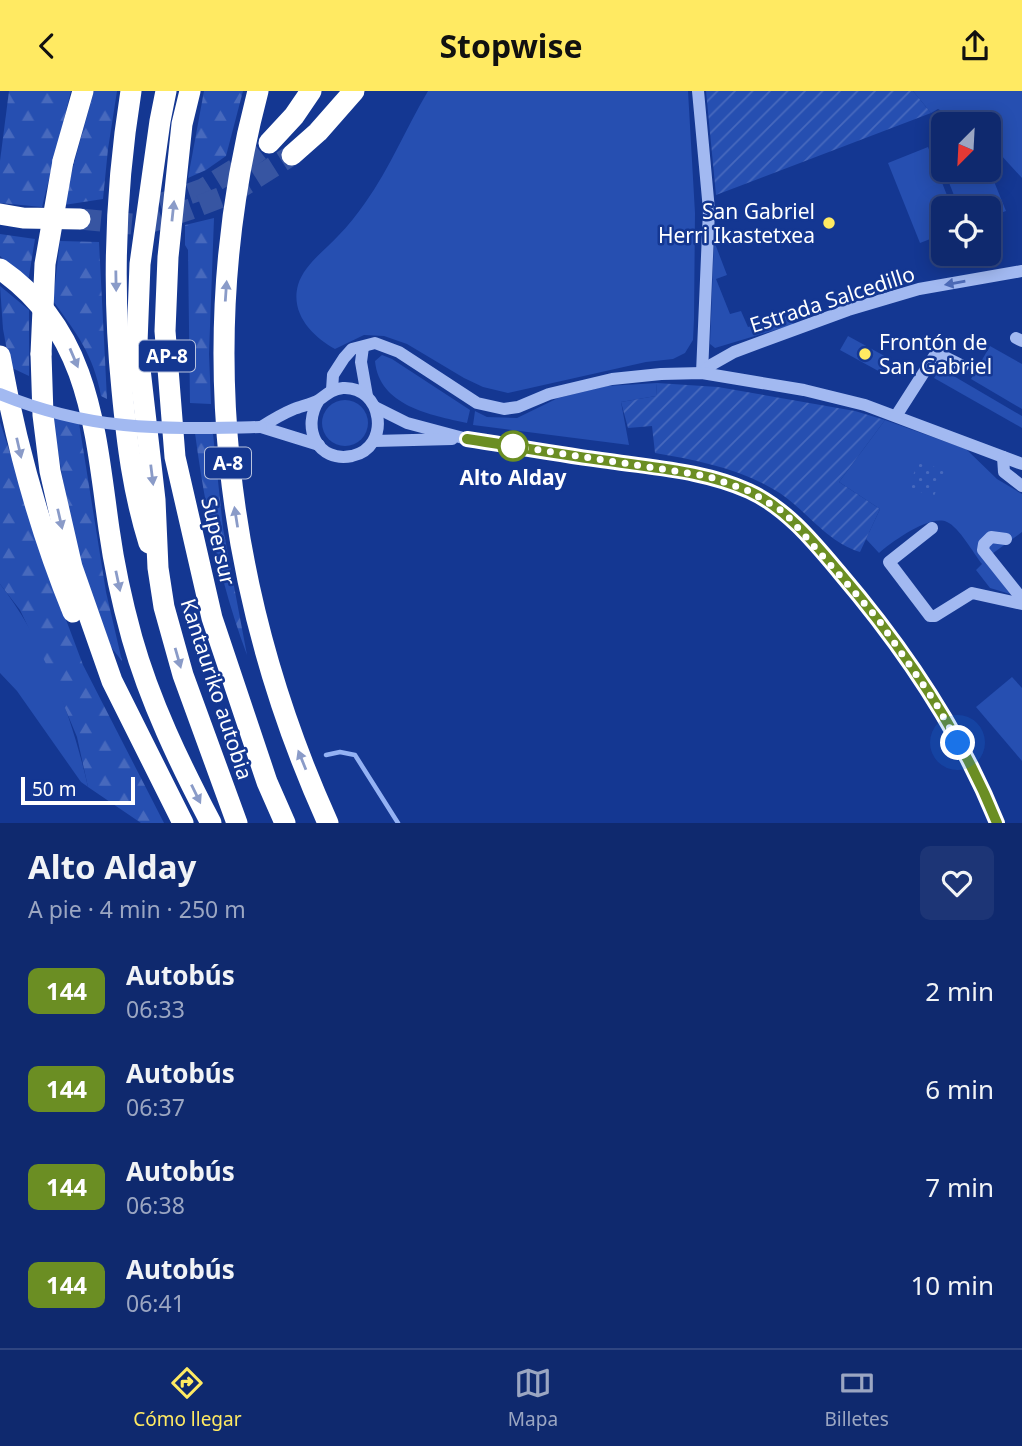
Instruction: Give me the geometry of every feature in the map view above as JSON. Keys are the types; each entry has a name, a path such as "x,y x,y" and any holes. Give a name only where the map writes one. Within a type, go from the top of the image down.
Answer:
{"highway":[{"path":"83,91 63,161 45,264 41,354 43,415 50,471 59,517 83,605 112,681 183,823"},
{"path":"131,91 120,170 116,313 126,436 137,503 158,568"},
{"name":"AP-8","path":"158,568 155,500 137,343 140,264 166,91"},
{"name":"Supersur","path":"190,91 182,124 167,269 165,331 176,457 212,618 267,782 285,823"},
{"name":"A-8","path":"258,91 248,128 231,233 225,296 224,368 228,466 243,565 262,642 286,720 328,823"},
{"path":"270,143 294,116 311,91"},
{"path":"292,155 318,132 354,91"},
{"path":"0,214 23,218 79,219"},
{"path":"0,269 28,291 56,326 83,379 92,418 115,564 132,639 158,711 211,823"},
{"path":"0,356 21,457 53,564 94,663 112,681"},
{"name":"Kantauriko autobia","path":"158,568 164,607 183,675 237,823"}],"street":[{"path":"698,91 709,210 702,373"},
{"name":"Estrada Salcedillo","path":"702,373 734,352 848,310 919,289 1022,271"},
{"path":"332,390 333,375 352,349 375,343 384,345 477,403 504,409 518,407 569,388 612,379 702,373 804,390 865,405 1022,464"},
{"path":"0,394 60,415 111,425 144,428 261,427 319,445 336,456 346,457 357,455 374,441 378,430 379,418 371,402 361,362 363,347"},
{"path":"896,416 935,355 949,358 963,366"},
{"path":"261,427 281,415 319,400 332,390 350,389 407,422 467,439 707,476 749,491 784,512 836,569 904,653 935,702 986,796 997,823"},
{"path":"319,400 311,417 311,427 319,445"},
{"path":"374,441 467,439"},
{"path":"1003,457 1004,472 1022,486"},
{"path":"932,528 889,562 930,616 936,616 972,593 1022,601"},
{"path":"1006,539 991,537 984,544 983,550 1022,601"}],"green space":[{"path":"9,91 71,91 42,207 0,203 0,161"},
{"path":"94,91 117,91 103,199 64,205 74,163"},
{"path":"204,91 243,91 226,156 188,178"},
{"path":"428,91 688,91 695,213 694,319 693,340 685,353 673,359 646,362 508,393 483,387 407,344 384,336 364,335 335,349 312,331 297,306 296,296 301,278 365,203"},
{"path":"706,91 913,91 931,113 716,195"},
{"path":"913,91 1022,91 1022,178 1001,155 1001,112 943,112 938,109 931,113"},
{"path":"928,147 931,155 931,182 942,182 947,196 931,196 931,239 920,243 888,163"},
{"path":"949,182 994,182 1000,196 954,196"},
{"path":"1001,199 1006,211 1001,213"},
{"path":"214,218 209,354 211,404 190,403 188,250 185,245 185,225"},
{"path":"0,234 35,239 28,282 0,256"},
{"path":"60,241 99,242 107,399 101,396 98,381 83,345 53,301"},
{"path":"714,241 727,275 716,279 730,314 741,311 748,327 798,313 792,325 715,348 710,344"},
{"path":"0,286 29,310 29,376 10,367 3,329"},
{"name":"Frontón de San Gabriel","path":"848,336 890,359 882,373 840,350"},
{"path":"990,346 1022,364 1022,409 971,379"},
{"path":"382,355 470,410 467,423 423,412 396,398 386,389 379,376 375,361"},
{"path":"940,368 1022,416 1022,428 934,378"},
{"path":"657,383 656,396 621,402 629,445 473,425 475,411 487,417 517,418 558,398 607,386"},
{"path":"657,383 718,387 855,411 885,420 839,482 880,509 860,552 836,540 784,496 760,482 716,466 655,453 652,426 628,428 621,402 656,396"},
{"path":"345,400 361,407 368,423 361,439 345,446 329,439 322,423 329,407"},
{"path":"52,417 79,423 106,592 122,661 111,647 74,544"},
{"path":"885,420 966,449 997,479 1022,494 1022,532 985,559 1010,594 990,588 976,570 982,564 961,535 947,522 921,525 879,553 866,539 880,509 839,482"},
{"path":"0,422 50,577 83,665 164,823 141,823 88,787 77,737 50,672 20,610 0,584"},
{"path":"195,433 213,434 223,528 247,655 215,545"},
{"path":"920,460 945,472 933,498 908,486"},
{"path":"0,584 30,630 55,681 74,733 88,787 81,782 17,691 0,673"},
{"path":"1012,677 1022,688 1022,761 976,707"}],"waterway":[{"path":"326,755 340,752 355,755 398,823"}],"tunnel":[{"path":"160,204 203,189 269,143"},
{"path":"80,219 142,225 232,193 292,155"}],"bus line":[{"name":"144","path":"467,439 707,476 749,491 784,512 828,559 904,653 935,702 986,796 997,823"}],"place":[{"name":"San Gabriel Herri Ikastetxea","path":"829,223"},
{"name":"Frontón de San Gabriel","path":"865,354"},
{"name":"Alto Alday","path":"513,446"}],"route":[{"path":"513,446 707,476 749,491 784,512 828,559 904,653 958,743"}]}
